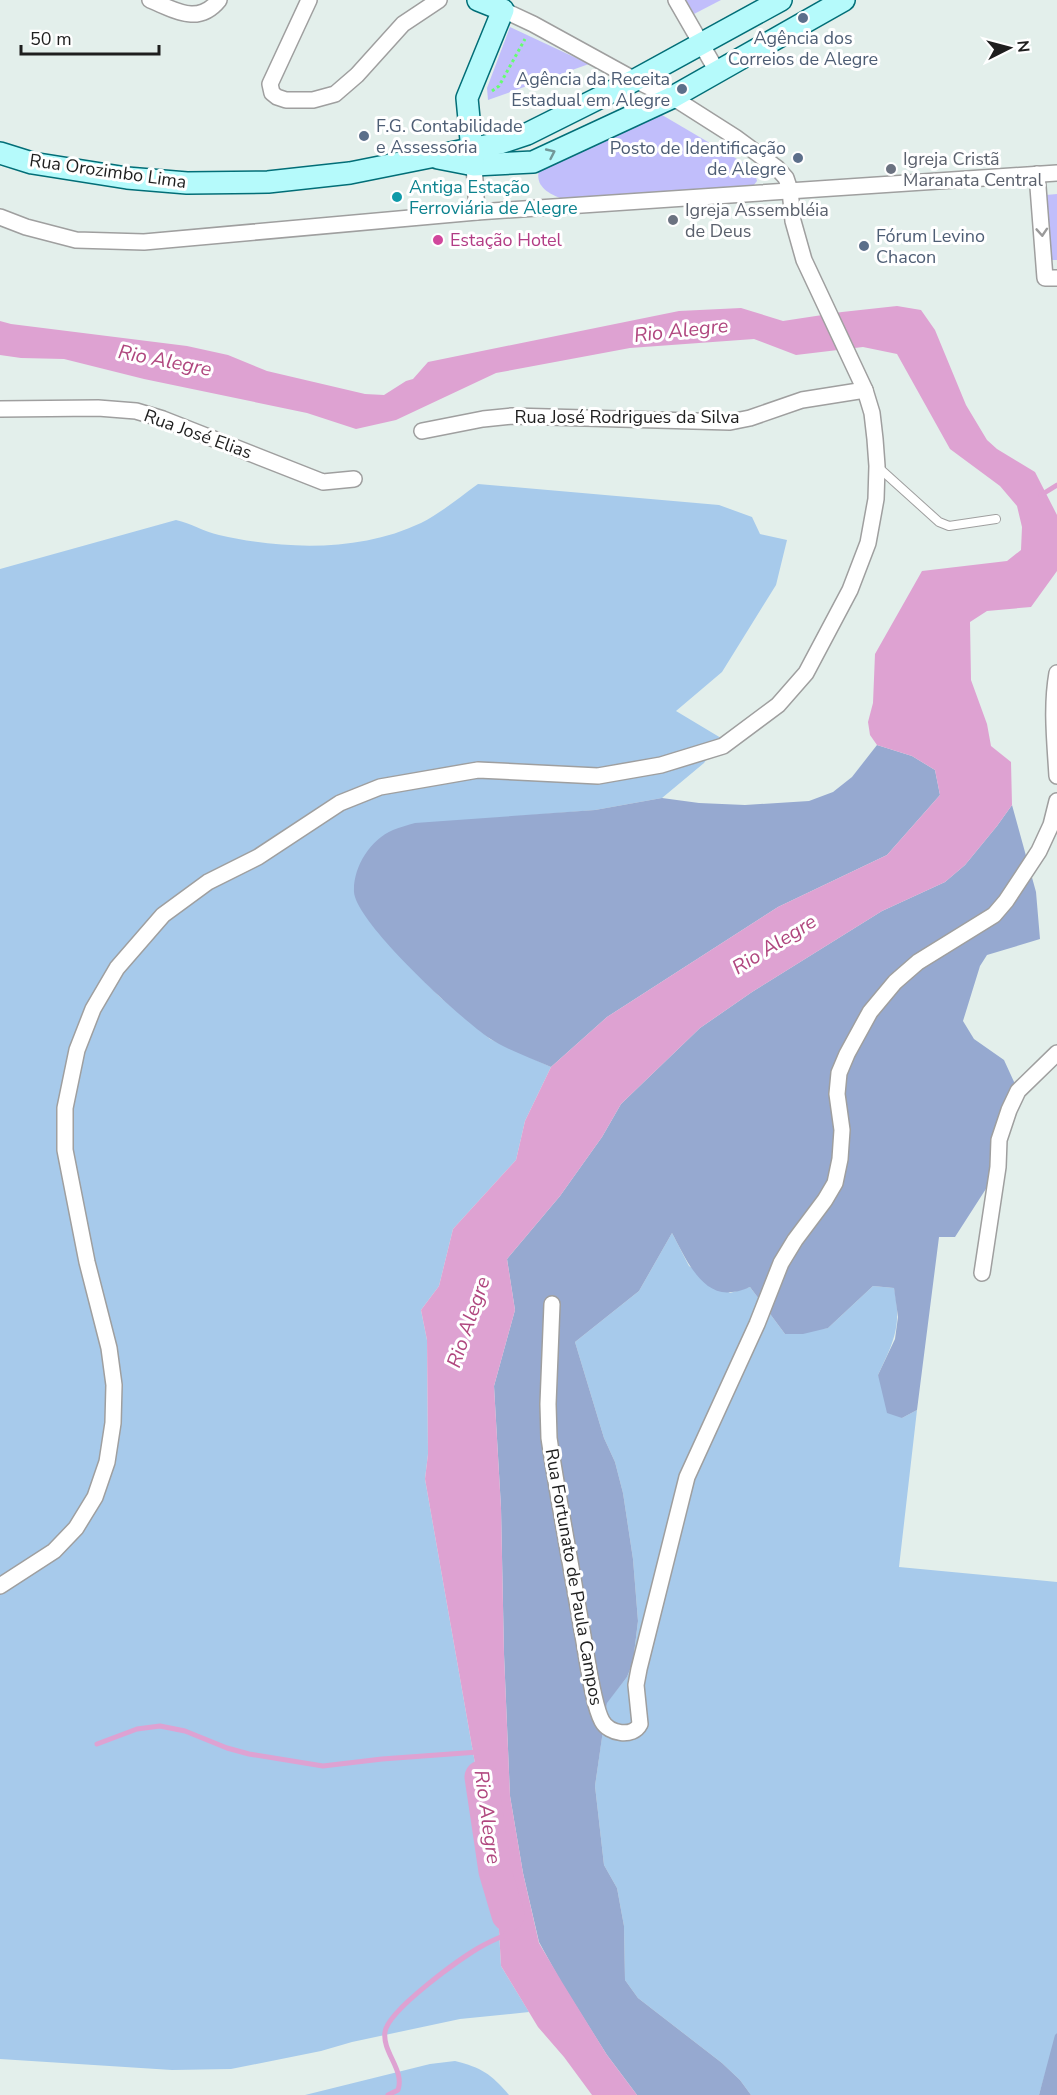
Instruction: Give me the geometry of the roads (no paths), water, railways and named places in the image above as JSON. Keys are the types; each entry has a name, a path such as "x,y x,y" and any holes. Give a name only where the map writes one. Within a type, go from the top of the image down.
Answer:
{"main road":[{"path":"472,156 467,98 502,10 478,0"},
{"path":"472,156 527,134 635,80 781,0"},
{"path":"472,156 533,162 671,98 844,0"},
{"name":"Rua Orozimbo Lima","path":"0,153 32,163 127,178 187,183 268,182 350,173 430,156 472,156"}],"street":[{"path":"150,0 188,14 203,14 211,10 219,0"},
{"path":"309,0 270,84 272,93 286,100 313,100 335,94 357,75 404,24 439,0"},
{"path":"676,0 718,72"},
{"path":"0,1586 54,1551 76,1528 95,1497 107,1462 113,1423 114,1385 109,1348 87,1262 65,1150 64,1108 77,1050 93,1009 117,968 163,915 208,882 258,857 340,803 380,787 478,770 598,776 661,765 723,746 778,705 806,673 850,590 868,543 876,499 877,466 872,413 852,360 804,260 786,178 757,152 680,102 502,10"},
{"path":"472,156 477,212"},
{"path":"0,217 26,227 76,240 144,242 477,212 1057,173"},
{"path":"1037,174 1046,278 1057,278"},
{"name":"Rua José Rodrigues da Silva","path":"422,430 512,416 730,422 750,418 802,400 865,390"},
{"name":"Rua José Elias","path":"0,409 98,408 136,411 163,419 323,482 354,478"},
{"path":"1057,673 1054,687 1057,776"},
{"name":"Rua Fortunato de Paula Campos","path":"552,1304 549,1438 588,1665 602,1721 608,1729 616,1732 631,1732 635,1731 640,1724 636,1685 639,1669 687,1477 757,1324 781,1263 835,1183 840,1159 842,1130 837,1094 839,1073 847,1054 870,1012 895,982 918,962 994,915 1006,901 1039,851 1051,825 1057,801"},
{"path":"982,1273 998,1167 999,1140 1009,1110 1018,1091 1057,1053"}],"lane":[{"path":"877,466 939,522 949,526 996,519"}],"water":[{"path":"897,306 921,310 935,330 966,405 987,440 997,449 1035,472 1057,515 1057,571 1031,607 987,611 970,622 971,680 987,724 991,746 1011,762 1012,805 965,865 945,882 882,911 752,992 700,1028 621,1104 602,1137 560,1196 507,1259 515,1310 494,1386 501,1508 510,1796 523,1873 539,1943 607,2055 637,2095 592,2095 538,2027 501,1966 494,1842 483,1809 425,1479 428,1454 427,1340 421,1310 439,1286 453,1229 516,1160 525,1121 551,1067 607,1017 778,907 887,855 940,795 935,770 912,756 877,745 870,735 868,722 873,703 875,654 922,571 1007,561 1021,550 1022,527 1017,506 1000,486 950,449 897,354 863,347 796,355 754,339 630,348 496,373 396,420 356,429 307,413 144,379 64,359 0,355 0,321 187,346 228,355 267,371 365,394 384,395 413,379 428,362 679,311 741,308 783,321"}],"waterway":[{"path":"1041,495 1057,485"},
{"path":"97,1744 137,1729 160,1726 185,1731 249,1754 323,1766 478,1752"},
{"name":"Rio Alegre","path":"481,1777 495,1871 508,1915"},
{"path":"388,2095 398,2090 399,2083 385,2039 389,2022 412,1998 443,1972 482,1946 503,1936"}],"place":[{"name":"Agência dos Correios de Alegre","path":"803,18"},
{"name":"Agência da Receita Estadual em Alegre","path":"682,89"},
{"name":"F.G. Contabilidade e Assessoria","path":"364,136"},
{"name":"Posto de Identificação de Alegre","path":"798,158"},
{"name":"Igreja Cristã Maranata Central","path":"891,169"},
{"name":"Antiga Estação Ferroviária de Alegre","path":"397,197"},
{"name":"Igreja Assembléia de Deus","path":"673,220"},
{"name":"Estação Hotel","path":"438,240"},
{"name":"Fórum Levino Chacon","path":"864,246"}]}
